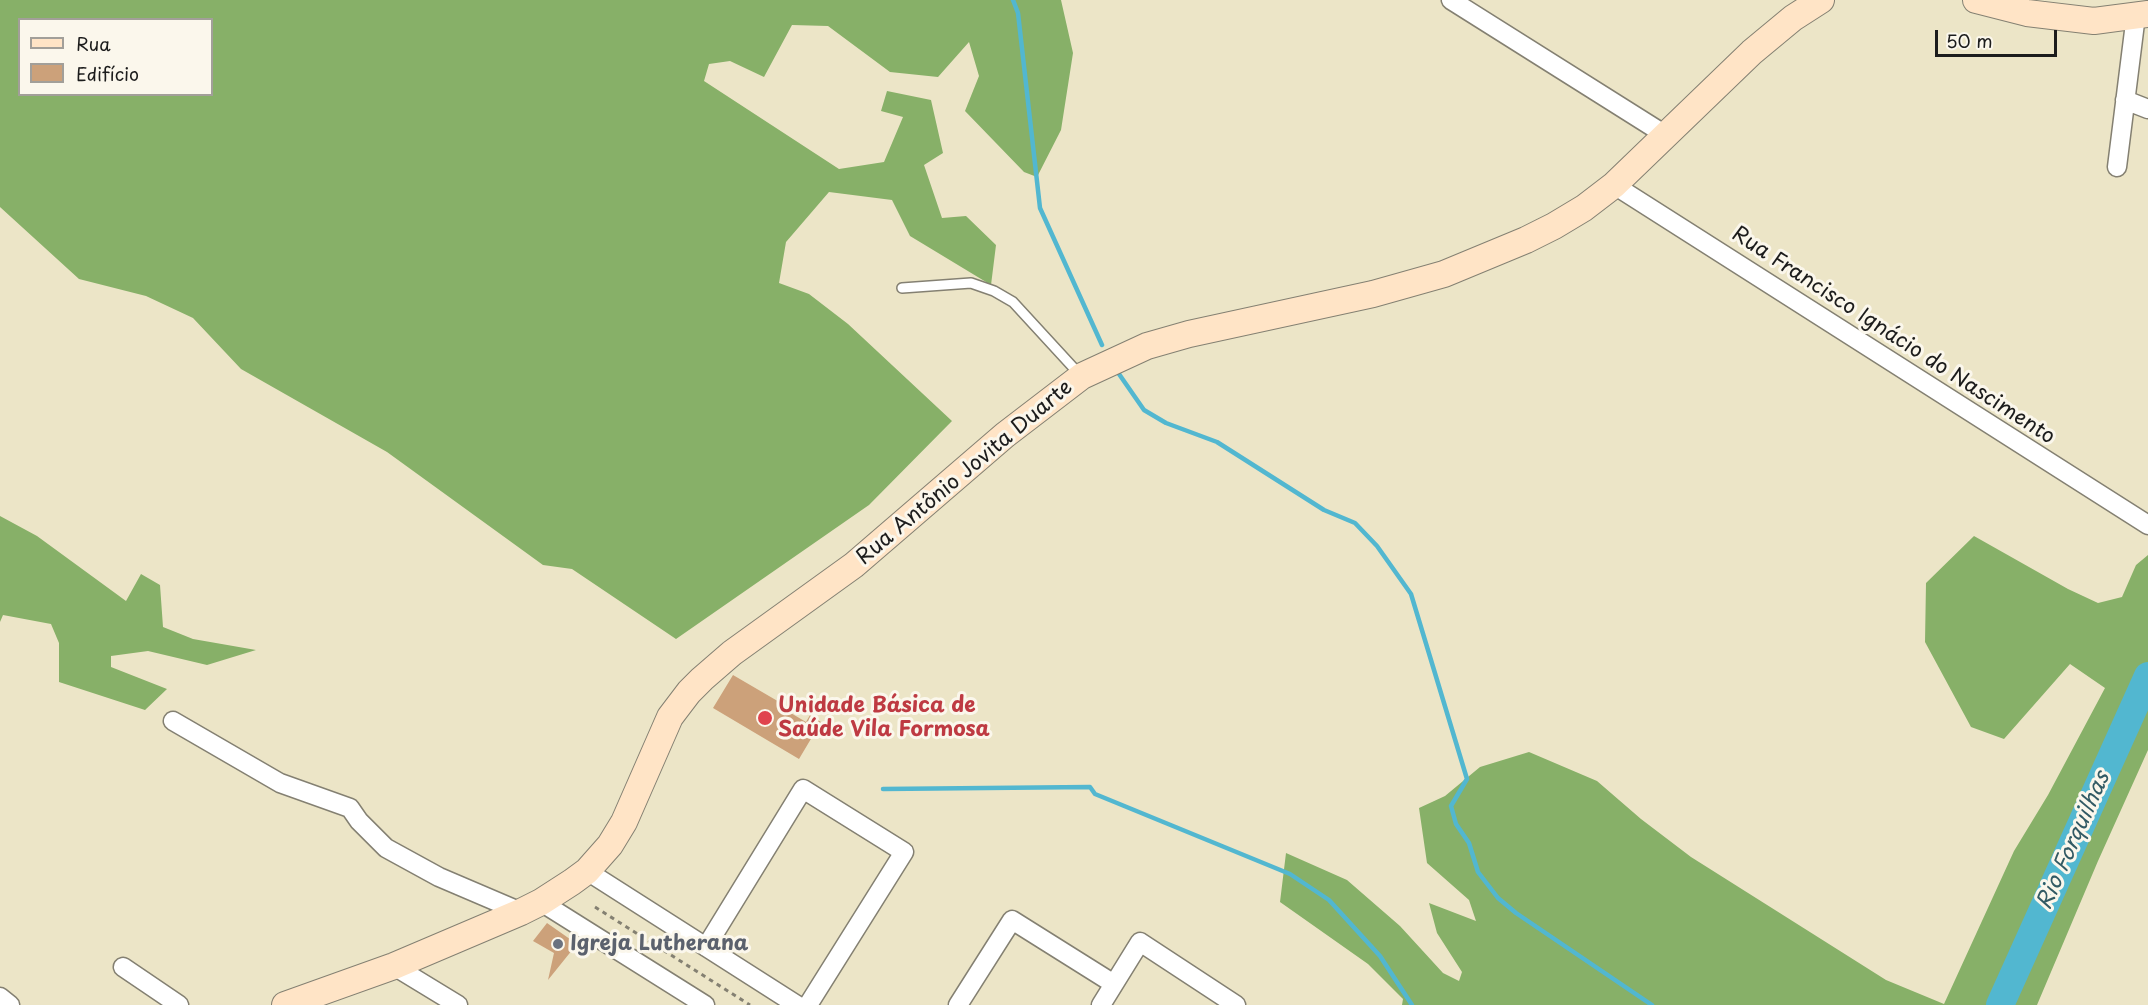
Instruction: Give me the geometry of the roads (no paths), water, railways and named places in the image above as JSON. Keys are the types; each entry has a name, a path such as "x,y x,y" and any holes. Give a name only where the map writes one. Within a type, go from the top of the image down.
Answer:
{"main road":[{"name":"Rua Antônio Jovita Duarte","path":"285,1005 394,966 531,907 587,871 610,845 624,822 670,717 702,679 732,653 854,565 1005,435 1082,376 1147,346 1190,334 1372,294 1444,274 1554,226 1584,208 1614,185 1752,52 1792,18 1821,0"},
{"path":"1976,0 2027,13 2094,21 2142,15"}],"street":[{"path":"1451,0 1667,136"},
{"path":"2117,167 2125,100 2142,15"},
{"path":"2125,100 2148,109"},
{"name":"Rua Francisco Ignácio do Nascimento","path":"1614,185 2148,525"},
{"path":"173,721 280,783 350,808 359,821 386,848 439,877 531,907 705,1005"},
{"path":"706,946 803,789 904,852 808,1005"},
{"path":"587,871 797,1005"},
{"path":"958,1005 1012,920 1114,984"},
{"path":"1101,1005 1140,942 1237,1005"},
{"path":"394,966 458,1005"},
{"path":"123,967 179,1005"},
{"path":"0,997 10,1005"}],"lane":[{"path":"902,288 971,283 994,291 1013,302 1082,376"}],"waterway":[{"path":"1013,0 1018,13 1040,208 1102,345"},
{"path":"1119,374 1144,410 1166,423 1217,442 1324,510 1355,523 1377,546 1411,594 1467,779 1451,806 1456,824 1469,843 1478,872 1498,898 1516,913 1652,1005"},
{"name":"Rio Forquilhas","path":"2000,1005 2148,676"},
{"path":"883,789 1090,787 1095,794 1290,874 1329,900 1380,956 1412,1005"}],"place":[{"name":"Unidade Básica de Saúde Vila Formosa","path":"765,718"},
{"name":"Igreja Lutherana","path":"558,944"}]}
